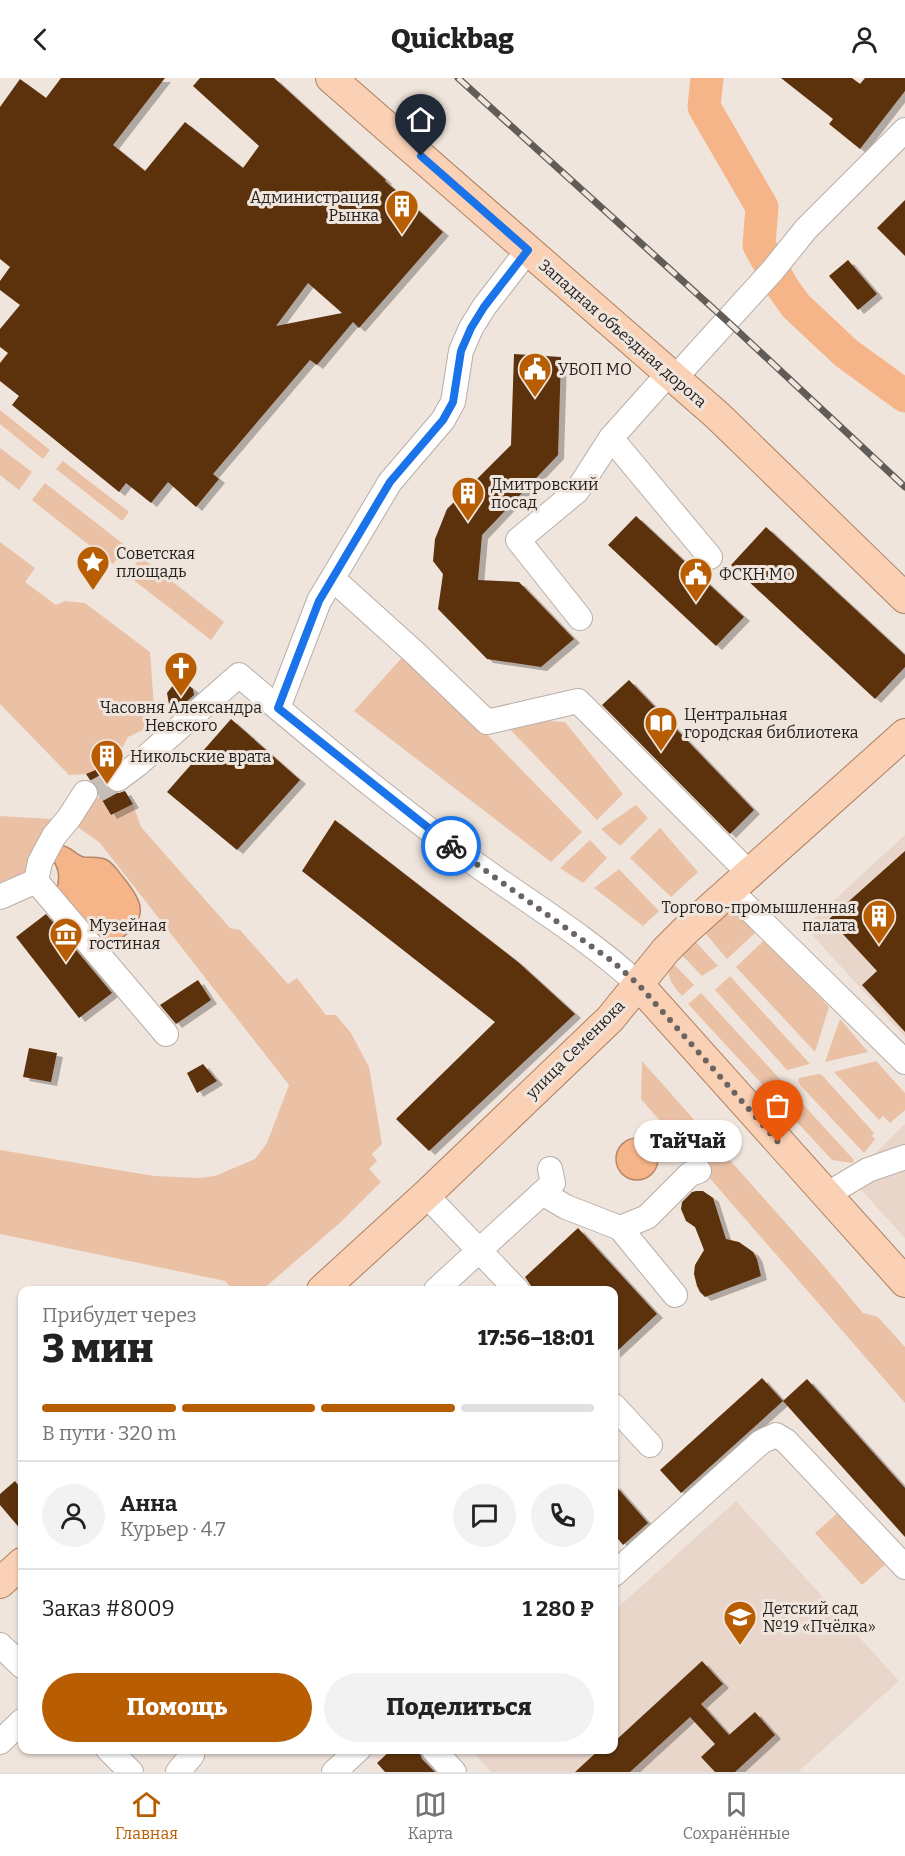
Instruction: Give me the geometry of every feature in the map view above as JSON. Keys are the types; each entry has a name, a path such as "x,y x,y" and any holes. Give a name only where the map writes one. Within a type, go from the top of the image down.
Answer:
{"main road":[{"name":"Западная объездная дорога","path":"332,78 718,416 905,598"},
{"name":"улица Семенюка","path":"326,1286 426,1195 610,1019 666,950 905,734"},
{"path":"638,984 905,1282"},
{"path":"0,1583 18,1567"}],"street":[{"path":"580,618 518,540 577,491 611,438 773,270 806,229 905,130"},
{"path":"278,708 319,601 390,482 443,420 453,402 461,351 471,328 484,307 528,250"},
{"path":"611,438 710,557"},
{"path":"333,579 487,722 578,701 741,882 748,908 905,1062"},
{"path":"118,779 239,675 458,851 612,961 638,984"},
{"path":"36,881 40,862 54,836 85,793"},
{"path":"0,897 36,881"},
{"path":"36,881 165,1034"},
{"path":"826,1195 868,1170 905,1156"},
{"path":"440,1286 553,1183 550,1169"},
{"path":"620,1228 646,1217 690,1174 699,1171"},
{"path":"542,1193 566,1207 620,1228 675,1295"},
{"path":"426,1195 513,1286"},
{"path":"618,1410 650,1445"},
{"path":"618,1566 762,1442 776,1436 786,1441 905,1567"},
{"path":"0,1645 18,1662"},
{"path":"0,1742 18,1724"},
{"path":"113,1754 131,1772"},
{"path":"178,1772 192,1754"},
{"path":"438,1754 454,1772"}],"shaded area":[{"path":"0,410 50,450 43,459 0,424"},
{"path":"0,448 32,472 19,490 0,475"},
{"path":"63,461 129,512 122,521 56,469"},
{"path":"45,483 127,547 113,564 32,500"},
{"path":"0,542 35,568 25,582 56,605 65,601 85,603 150,652 155,720 152,726 128,737 117,758 110,764 86,774 69,775 0,704"},
{"path":"141,557 224,622 211,640 127,575"},
{"path":"407,652 582,832 551,862 354,711"},
{"path":"499,718 565,722 623,794 597,820"},
{"path":"100,797 111,815 133,804 141,827 230,928 240,930 288,984 297,978 326,1015 336,1015 351,1033 369,1067 382,1144 372,1154 377,1161 369,1169 381,1182 341,1222 267,1286 229,1286 225,1281 0,1234 0,1150 154,1176 199,1178 215,1176 255,1159 267,1143 289,1085 100,843 75,825 86,802"},
{"path":"636,805 648,818 620,846 601,829"},
{"path":"0,816 57,821 25,884 0,890"},
{"path":"660,828 698,872 671,897 630,858"},
{"name":"Торгово-промышленная палата","path":"905,835 905,1037 805,927"},
{"path":"590,840 607,858 583,883 560,868"},
{"path":"63,846 84,857 109,861 134,891 140,905 139,919 128,933 116,942 103,946 57,888 58,873 53,860 56,851"},
{"path":"619,869 659,911 643,926 594,888"},
{"path":"735,911 755,933 727,959 701,928 718,912"},
{"path":"767,937 829,1007 815,1052 736,967"},
{"path":"695,941 718,966 702,976 680,953"},
{"path":"670,960 694,985 682,996 670,980 668,970"},
{"path":"730,976 810,1064 787,1070 715,990"},
{"path":"701,993 854,1160 852,1163 832,1160 688,1004"},
{"path":"840,1019 868,1052 825,1062"},
{"path":"642,1061 863,1313 878,1317 905,1347 905,1403 641,1099"},
{"path":"876,1061 905,1093 905,1110 890,1123 883,1116 879,1120 834,1072"},
{"path":"819,1074 874,1133 872,1136 875,1139 864,1153 798,1081 799,1078"},
{"path":"905,1124 905,1238 850,1178"},
{"path":"637,1138 645,1139 652,1144 657,1151 657,1167 652,1174 645,1179 637,1180 629,1179 622,1174 617,1167 616,1159 617,1151 622,1144 629,1139"},
{"name":"Детский сад №19 «Пчёлка»","path":"736,1501 899,1681 798,1772 491,1772 475,1754 618,1754 618,1607"},
{"path":"841,1510 887,1563 862,1585 815,1533"}],"building":[{"path":"61,78 165,78 113,145 145,171 185,122 243,168 259,146 193,86 200,78 274,78 443,232 359,328 353,322 317,365 310,360 213,474 219,479 196,507 168,482 151,503 126,483 119,492 12,405 19,396 0,381 0,363 8,353 0,347 0,329 20,305 0,290 0,281 10,267 0,259 0,107 20,79 46,98","holes":["308,283 342,313 276,326"]},
{"path":"781,78 852,78 860,84 865,78 905,78 905,91 860,149 829,124 833,119"},
{"path":"905,200 905,256 877,228"},
{"path":"848,260 877,294 858,310 829,276"},
{"name":"Дмитровский посад","path":"514,354 561,357 558,455 482,535 478,580 519,582 574,639 541,667 487,659 438,609 443,574 433,561 435,539 447,509 511,445"},
{"path":"636,516 744,617 716,646 608,545"},
{"path":"766,527 905,655 905,667 875,699 731,565"},
{"path":"629,680 754,810 730,834 602,705"},
{"name":"Часовня Александра Невского","path":"184,682 193,689 194,695 177,710 169,704 167,693 174,684"},
{"path":"231,719 300,780 237,850 167,792"},
{"name":"Никольские врата","path":"110,764 105,774 106,787 113,792 125,791 133,804 111,815 99,795 97,786 86,774"},
{"path":"335,820 518,962 575,1014 429,1151 396,1119 495,1022 302,871"},
{"name":"Торгово-промышленная палата","path":"905,851 905,1032 862,985 877,971 829,919"},
{"name":"Музейная гостиная","path":"46,914 112,993 79,1018 16,937"},
{"path":"198,980 211,1000 176,1024 160,1005"},
{"path":"29,1048 57,1053 51,1082 23,1077"},
{"path":"203,1064 217,1081 197,1093 187,1073"},
{"path":"696,1191 703,1191 713,1198 726,1239 739,1242 753,1252 761,1276 705,1297 700,1292 694,1274 695,1265 704,1250 695,1227 686,1221 681,1209 682,1202"},
{"path":"578,1228 657,1314 618,1350 618,1286 531,1286 525,1277"},
{"path":"762,1378 783,1401 681,1493 660,1470"},
{"path":"807,1379 905,1488 905,1537 783,1401"},
{"path":"15,1481 18,1485 18,1526 0,1505 0,1494"},
{"path":"618,1489 648,1523 623,1545 618,1539"},
{"path":"702,1661 723,1684 701,1704 729,1735 755,1712 775,1735 735,1772 715,1772 701,1757 715,1744 690,1717 630,1772 575,1772 595,1754 618,1754 618,1738"},
{"path":"387,1754 420,1754 435,1772 385,1772 377,1763"}],"waterway":[{"path":"707,78 704,107 762,207 759,245 783,288 796,306 846,353 905,396"}],"tunnel":[{"path":"96,791 118,779"}],"railway":[{"path":"458,78 726,320 905,487"}],"way so far":[{"path":"451,846 612,961 638,984 778,1142"}],"place":[{"name":"Администрация Рынка","path":"402,235"},
{"name":"УБОП МО","path":"535,398"},
{"name":"Дмитровский посад","path":"468,522"},
{"name":"Советская площадь","path":"93,591"},
{"name":"ФСКН МО","path":"696,603"},
{"name":"Часовня Александра Невского","path":"181,697"},
{"name":"Центральная городская библиотека","path":"661,752"},
{"name":"Никольские врата","path":"107,785"},
{"name":"Торгово-промышленная палата","path":"879,945"},
{"name":"Музейная гостиная","path":"66,963"},
{"name":"ТайЧай","path":"778,1142"},
{"name":"Детский сад №19 «Пчёлка»","path":"740,1646"}],"route":[{"path":"421,156 528,250 484,307 471,328 461,351 453,402 443,420 390,482 319,601 278,708 451,846"}]}
